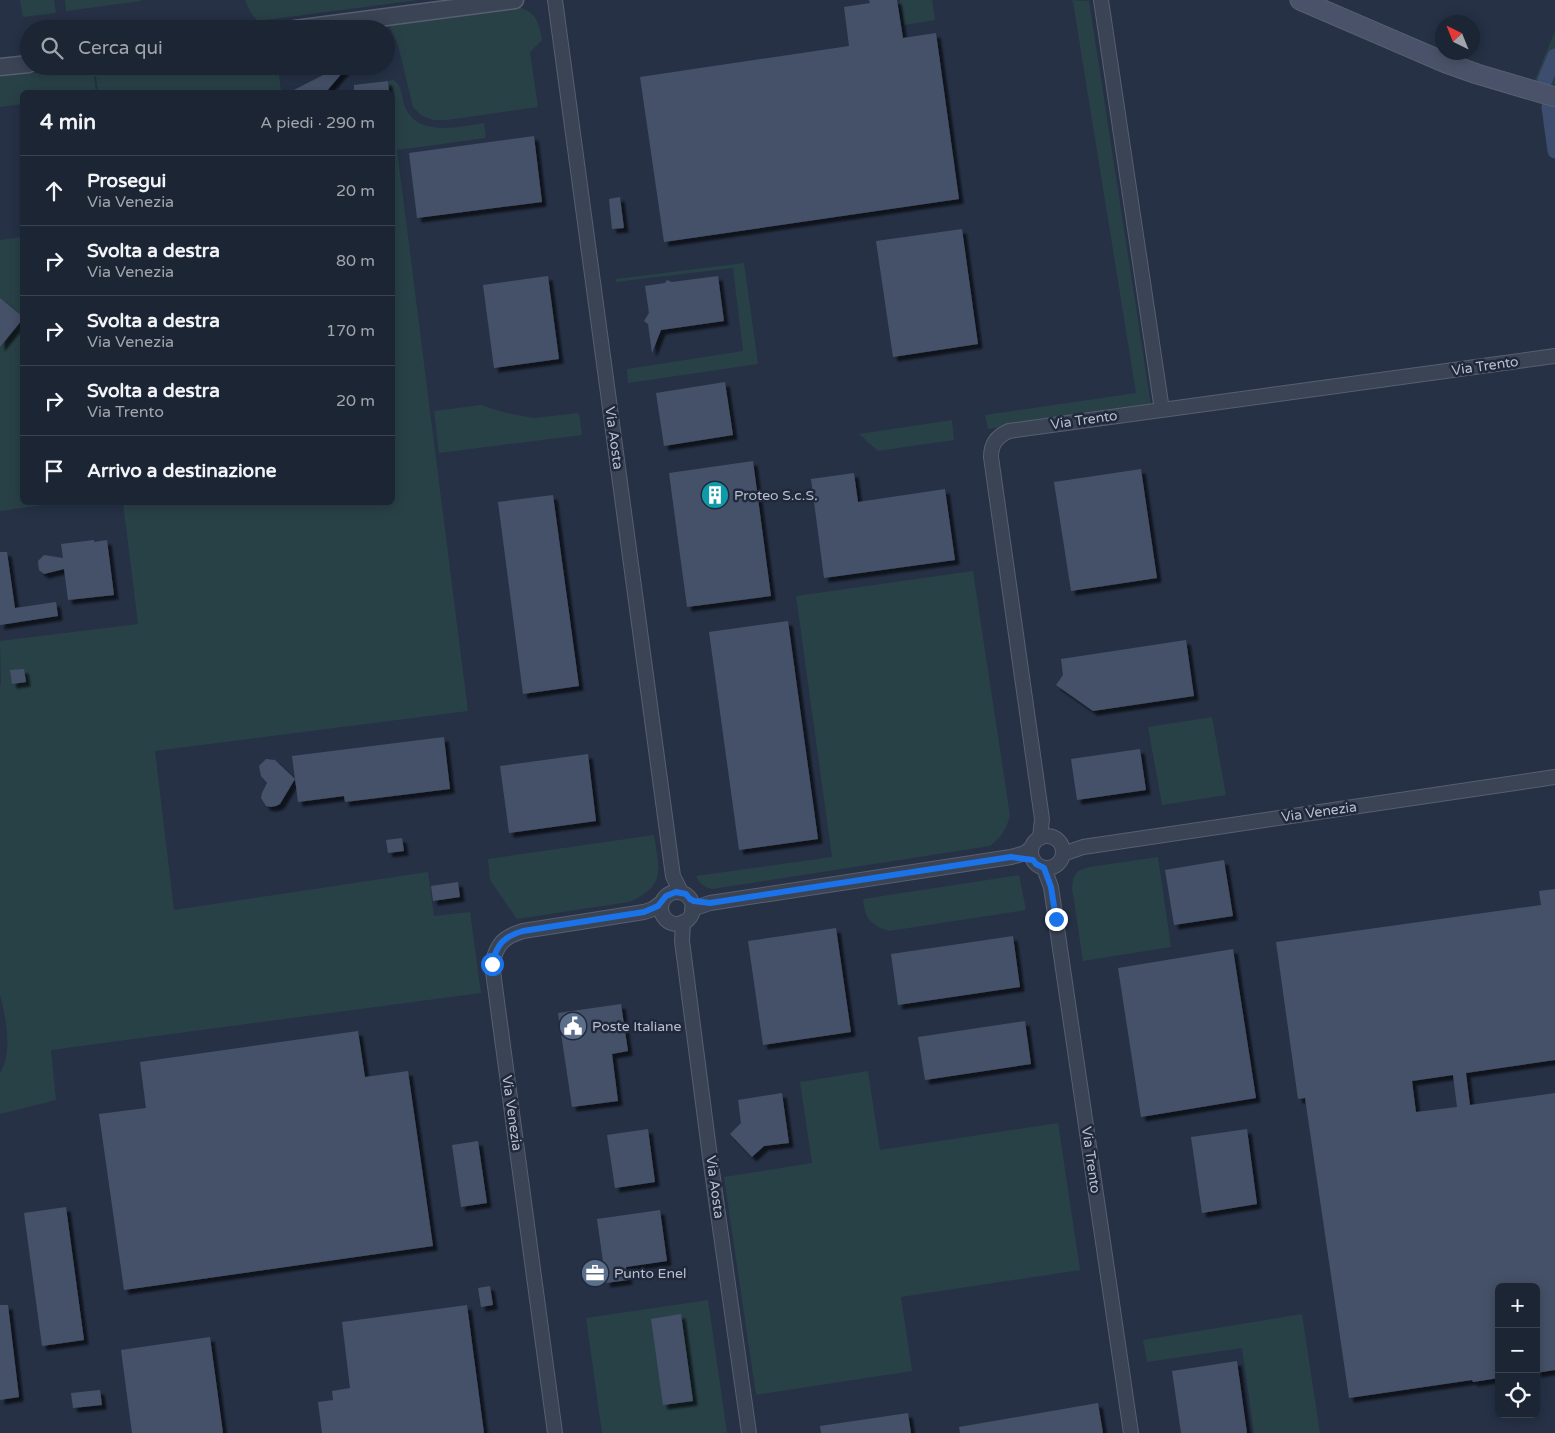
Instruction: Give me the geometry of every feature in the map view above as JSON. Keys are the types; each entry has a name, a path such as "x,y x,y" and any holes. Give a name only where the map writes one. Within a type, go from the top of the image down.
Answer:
{"main road":[{"path":"1300,0 1446,63 1555,97"}],"street":[{"path":"363,20 515,0"},
{"name":"Via Aosta","path":"555,0 673,876 678,930 682,941 749,1433"},
{"path":"1101,0 1162,410"},
{"path":"0,67 20,65"},
{"name":"Via Trento","path":"1131,1433 1051,887 991,457 992,445 1000,435 1009,431 1555,356"},
{"name":"Via Venezia","path":"555,1433 492,964 495,952 510,935 523,931 653,909 700,905 1011,857 1025,853 1047,852 1070,846 1083,847 1555,777"}],"green space":[{"path":"20,0 54,0 56,13 23,17"},
{"path":"65,0 140,0 141,1 66,11"},
{"path":"245,0 418,0 266,20 257,20 251,13"},
{"path":"900,0 932,0 935,20 904,25"},
{"path":"1071,0 1089,1 1151,405 988,429 985,415 1136,393 1073,2"},
{"path":"517,7 524,9 536,19 542,40 530,52 538,107 447,120 433,120 421,115 413,107 395,38 395,24"},
{"path":"1555,31 1555,84 1553,87 1534,82"},
{"path":"20,74 279,75 281,90 98,90 96,76 94,77 96,90 20,90 20,104 0,107 0,77"},
{"path":"393,80 396,82 402,94 404,104 410,115 417,122 438,128 484,123 486,138 397,150 468,711 155,751 174,910 428,872 434,916 470,912 481,993 51,1050 56,1100 0,1114 0,1073 6,1056 7,1035 0,995 0,641 138,624 123,505 395,505 395,90 389,90 388,81"},
{"path":"20,237 20,314 0,298 0,240"},
{"path":"744,263 758,364 628,383 627,369 743,351 733,268 616,282 616,279"},
{"path":"20,322 20,505 44,505 0,511 0,347"},
{"path":"481,405 506,413 533,418 579,413 582,435 439,453 434,411"},
{"path":"952,420 954,440 878,451 859,434"},
{"path":"973,571 1010,816 1005,829 994,843 990,846 712,889 702,885 696,876 832,857 796,596"},
{"path":"1212,717 1226,795 1162,805 1148,727"},
{"path":"654,835 658,858 658,875 650,889 629,902 517,919 490,880 488,859"},
{"path":"1158,857 1171,947 1083,961 1072,888 1073,879 1078,871 1089,867"},
{"path":"1019,875 1026,910 889,931 873,923 865,911 863,899"},
{"path":"868,1071 880,1150 1058,1123 1080,1270 901,1297 912,1371 756,1395 724,1177 812,1163 800,1082"},
{"path":"708,1300 727,1433 602,1433 586,1318"},
{"path":"1302,1314 1320,1433 1254,1433 1242,1348 1147,1362 1143,1340"}],"building":[{"path":"869,0 897,0 903,38 936,33 959,199 664,242 640,77 849,46 844,7 870,3"},
{"path":"323,75 340,75 328,90 294,90"},
{"path":"388,81 389,90 354,90 354,85"},
{"path":"534,136 542,202 417,218 409,153"},
{"path":"620,197 624,228 612,229 609,199"},
{"path":"962,229 978,344 893,357 876,241"},
{"path":"548,276 559,359 494,368 483,285"},
{"path":"718,276 724,321 661,330 652,353 648,324 644,321 649,313 645,286 665,283 667,280 672,282"},
{"path":"0,298 20,314 20,322 0,347"},
{"path":"725,382 733,435 664,446 656,393"},
{"path":"753,461 771,596 687,607 669,473"},
{"path":"1141,469 1157,578 1071,591 1054,482"},
{"path":"854,473 858,502 945,489 955,560 824,578 811,479"},
{"path":"553,495 579,686 523,694 498,502"},
{"path":"94,540 94,542 107,540 114,595 68,600 64,569 44,574 39,570 38,561 44,555 63,558 61,544"},
{"path":"0,552 7,552 15,608 56,602 58,616 0,625"},
{"path":"788,621 818,839 739,850 709,632"},
{"path":"1186,640 1194,696 1093,711 1056,685 1063,675 1061,659"},
{"path":"24,669 26,682 12,684 10,670"},
{"path":"444,737 450,789 345,802 344,796 298,802 292,756"},
{"path":"1140,749 1146,790 1077,800 1071,759"},
{"path":"588,754 596,821 509,833 500,766"},
{"path":"266,759 275,760 295,779 280,804 271,807 266,806 261,798 267,783 261,776 259,766"},
{"path":"402,838 404,851 388,853 386,840"},
{"path":"1224,860 1233,916 1174,925 1165,870"},
{"path":"458,882 460,897 433,901 431,886"},
{"path":"1555,889 1555,1060 1466,1073 1470,1105 1555,1093 1555,1370 1540,1372 1540,1283 1495,1283 1495,1379 1473,1382 1472,1380 1349,1398 1305,1098 1298,1099 1276,942 1541,905 1539,891","holes":["1453,1075 1457,1107 1416,1112 1412,1081"]},
{"path":"836,928 851,1032 763,1045 748,941"},
{"path":"1013,936 1020,987 898,1005 891,954"},
{"path":"1233,949 1256,1098 1141,1117 1118,968"},
{"path":"621,1004 628,1051 612,1054 618,1101 572,1107 558,1013"},
{"path":"1025,1021 1031,1064 925,1080 918,1037"},
{"path":"358,1031 365,1077 408,1071 433,1246 124,1290 99,1114 146,1108 140,1062"},
{"path":"782,1093 789,1143 764,1146 752,1157 730,1134 741,1123 738,1100"},
{"path":"648,1129 655,1182 615,1188 607,1135"},
{"path":"1247,1129 1257,1204 1202,1213 1191,1137"},
{"path":"478,1141 487,1203 461,1207 452,1145"},
{"path":"66,1207 84,1340 42,1346 24,1213"},
{"path":"660,1210 667,1261 626,1267 628,1280 606,1283 597,1219"},
{"path":"490,1286 493,1305 481,1307 478,1288"},
{"path":"0,1305 8,1305 19,1397 0,1400"},
{"path":"467,1305 484,1433 322,1433 318,1402 333,1400 332,1391 350,1388 342,1322"},
{"path":"681,1314 693,1401 663,1405 651,1319"},
{"path":"210,1337 223,1433 132,1433 121,1350"},
{"path":"1237,1361 1247,1433 1181,1433 1172,1371"},
{"path":"100,1390 102,1405 73,1408 71,1393"},
{"path":"1098,1403 1103,1433 960,1433 959,1427"},
{"path":"908,1413 911,1433 821,1433 820,1426"}],"waterway":[{"path":"1545,80 1555,56"},
{"path":"1549,107 1555,151"}],"place":[{"name":"Proteo S.c.S.","path":"715,495"},
{"name":"Poste Italiane","path":"573,1026"},
{"name":"Punto Enel","path":"595,1273"}],"route":[{"path":"492,964 495,952 510,935 523,931 644,912 658,906 670,893 681,892 694,901 710,903 1011,857 1033,860 1044,868 1049,878 1056,919"}]}
